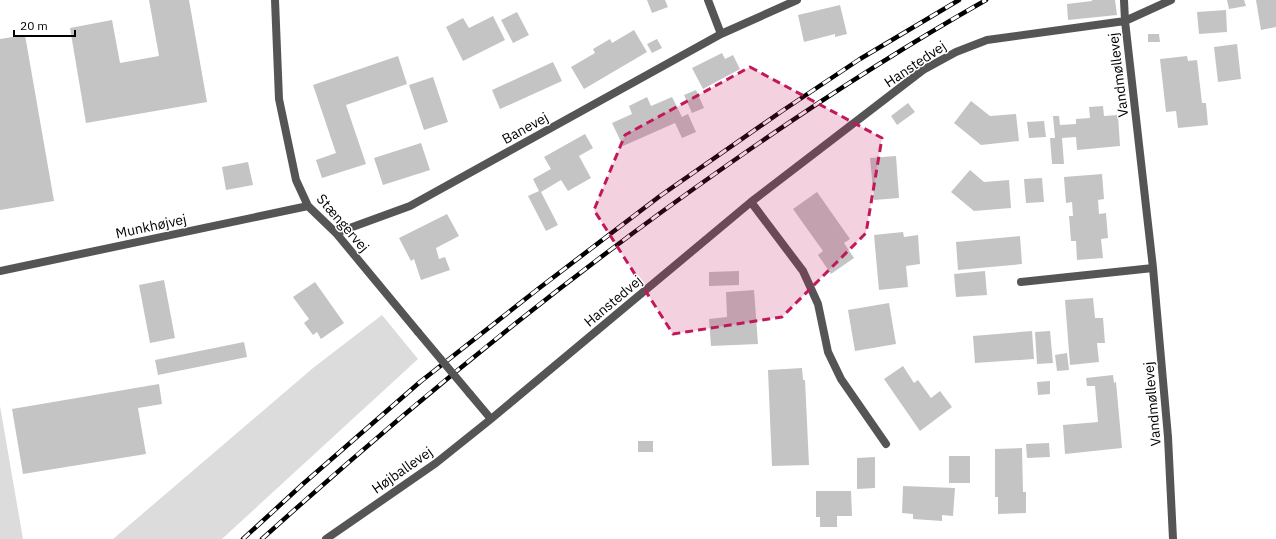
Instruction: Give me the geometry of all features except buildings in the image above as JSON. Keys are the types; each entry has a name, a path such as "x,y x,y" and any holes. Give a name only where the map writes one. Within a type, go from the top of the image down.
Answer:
{"street":[{"name":"Stængervej","path":"275,0 279,99 296,180 308,206 336,233 491,419"},
{"path":"708,0 720,34"},
{"name":"Banevej","path":"336,233 410,206 720,34 797,0"},
{"path":"1124,0 1125,21"},
{"name":"Hanstedvej","path":"491,419 751,202 923,70 956,52 987,40 1125,21 1170,0"},
{"name":"Vandmøllevej","path":"1125,21 1154,268 1168,437 1173,539"},
{"path":"751,202 803,270 818,304 828,352 841,379 886,444"},
{"name":"Munkhøjvej","path":"0,271 308,206"},
{"path":"1021,282 1154,268"},
{"name":"Højballevej","path":"326,539 436,463 491,419"}],"highlighted area":[{"path":"750,67 882,138 866,233 782,317 673,334 594,210 625,135"}],"shaded area":[{"path":"382,315 418,359 222,539 113,539 313,368"},
{"path":"0,406 23,539 0,539"}],"railway":[{"path":"243,539 304,483 420,382 538,289 660,196 860,59 959,0"},
{"path":"262,539 317,489 488,345 665,209 789,122 886,59 986,0"}]}
